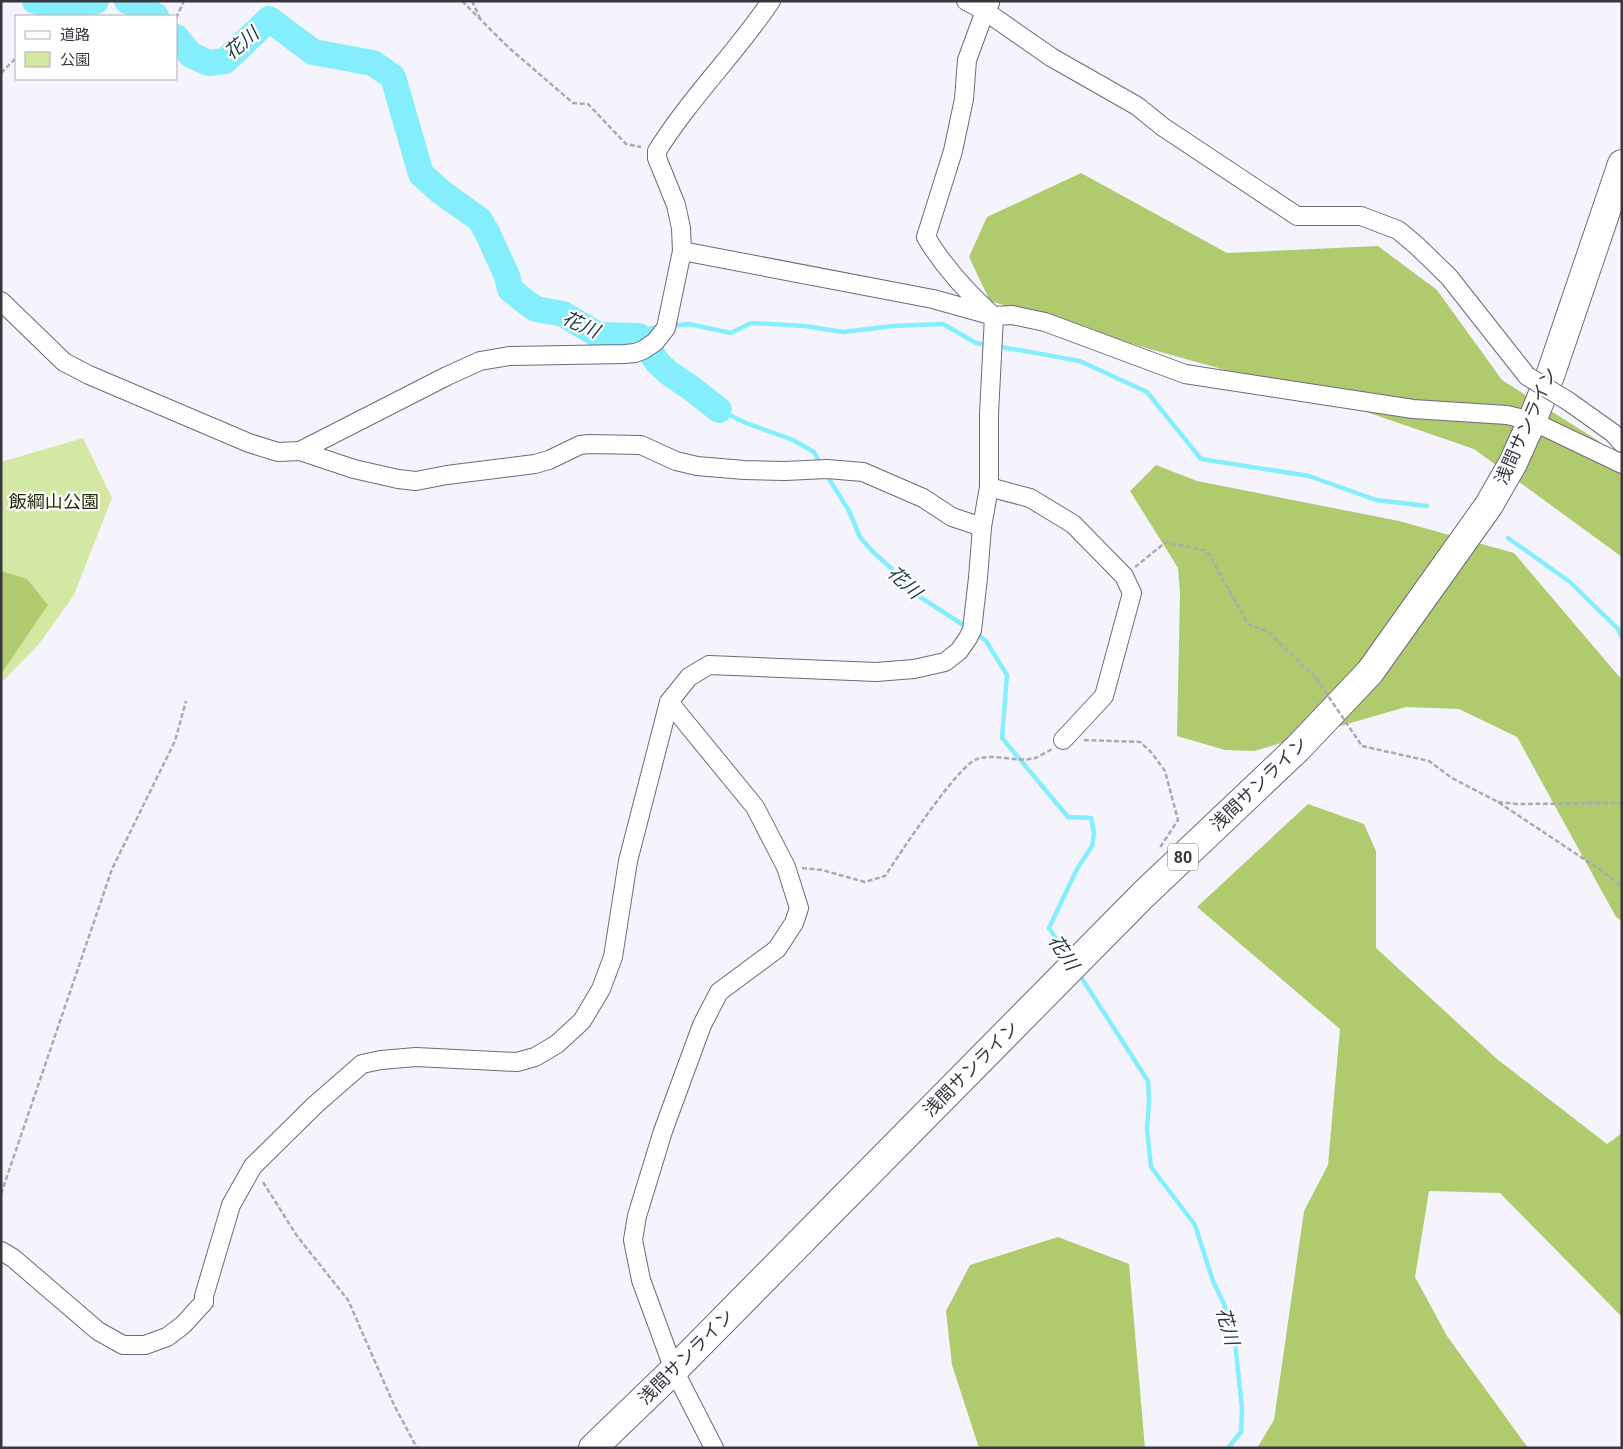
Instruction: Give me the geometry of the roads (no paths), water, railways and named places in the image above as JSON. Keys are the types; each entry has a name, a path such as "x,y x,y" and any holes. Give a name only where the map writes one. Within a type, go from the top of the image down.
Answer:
{"main road":[{"name":"浅間サンライン","path":"593,1448 674,1370 1143,895 1298,748 1370,672 1488,505 1513,463 1532,421 1554,363 1622,164"}],"street":[{"path":"300,451 480,361 509,356 635,353 644,350 655,342 666,328 682,251 681,228 676,204 657,158 657,151 686,110 754,26 771,1"},
{"path":"966,1 988,6 1051,57 1137,106 1164,127 1297,216 1361,216 1398,230 1449,277 1527,376 1568,401 1613,433 1622,443"},
{"path":"988,6 968,60 964,99 953,151 926,236 938,258 968,293 994,316"},
{"path":"682,251 933,300 994,316 1012,315 1046,322 1185,374 1412,409 1507,414 1532,421 1622,464"},
{"path":"1,301 64,362 89,375 249,444 278,452 300,451 354,469 416,481 447,475 536,464 580,445 641,445 676,460 697,466 785,472 827,470 863,472 923,498 952,518 982,527"},
{"path":"1,1250 98,1331 123,1345 145,1345 167,1337 183,1325 204,1302 204,1296 231,1205 253,1166 310,1110 362,1064 416,1056 517,1062 535,1057 557,1044 582,1021 601,989 613,958 628,860 669,702 689,677 710,665 876,672 914,669 945,662 959,651 968,638 972,630 982,527 989,487 989,414 994,316"},
{"path":"989,487 1030,498 1073,524 1124,576 1132,593 1104,696 1063,740"},
{"path":"669,702 755,807 786,867 799,908 794,923 777,949 719,992 702,1025 663,1131 637,1216 633,1240 641,1280 674,1370 714,1448"}],"waterway":[{"name":"花川","path":"35,1 55,6 96,1"},
{"name":"花川","path":"127,1 154,15"},
{"name":"花川","path":"178,39 191,55 209,63 225,61 269,19 313,52 373,63 393,77 421,174 441,192 479,219 507,276 510,289 536,309 563,314 598,335 639,336 658,363 719,410"},
{"path":"671,326 689,324 731,333 751,323 805,326 843,332 893,326 943,324 976,343 989,345"},
{"path":"639,336 652,328 661,327"},
{"path":"996,346 1080,361 1147,392 1201,459 1309,476 1376,500 1427,506"},
{"name":"花川","path":"719,410 746,423 793,440 814,452 821,465"},
{"name":"花川","path":"826,474 849,511 860,537 891,568 906,588 968,628"},
{"path":"1508,538 1570,582 1618,629 1622,637"},
{"name":"花川","path":"975,633 986,641 1007,675 1002,738 1068,817 1091,818 1094,833 1092,846 1077,869 1049,928 1068,957"},
{"name":"花川","path":"1079,974 1148,1081 1147,1130 1151,1167 1195,1225 1213,1281 1224,1304 1235,1342 1242,1409 1241,1432 1228,1448"}],"park label":[{"name":"飯綱山公園","path":"54,502"}]}
